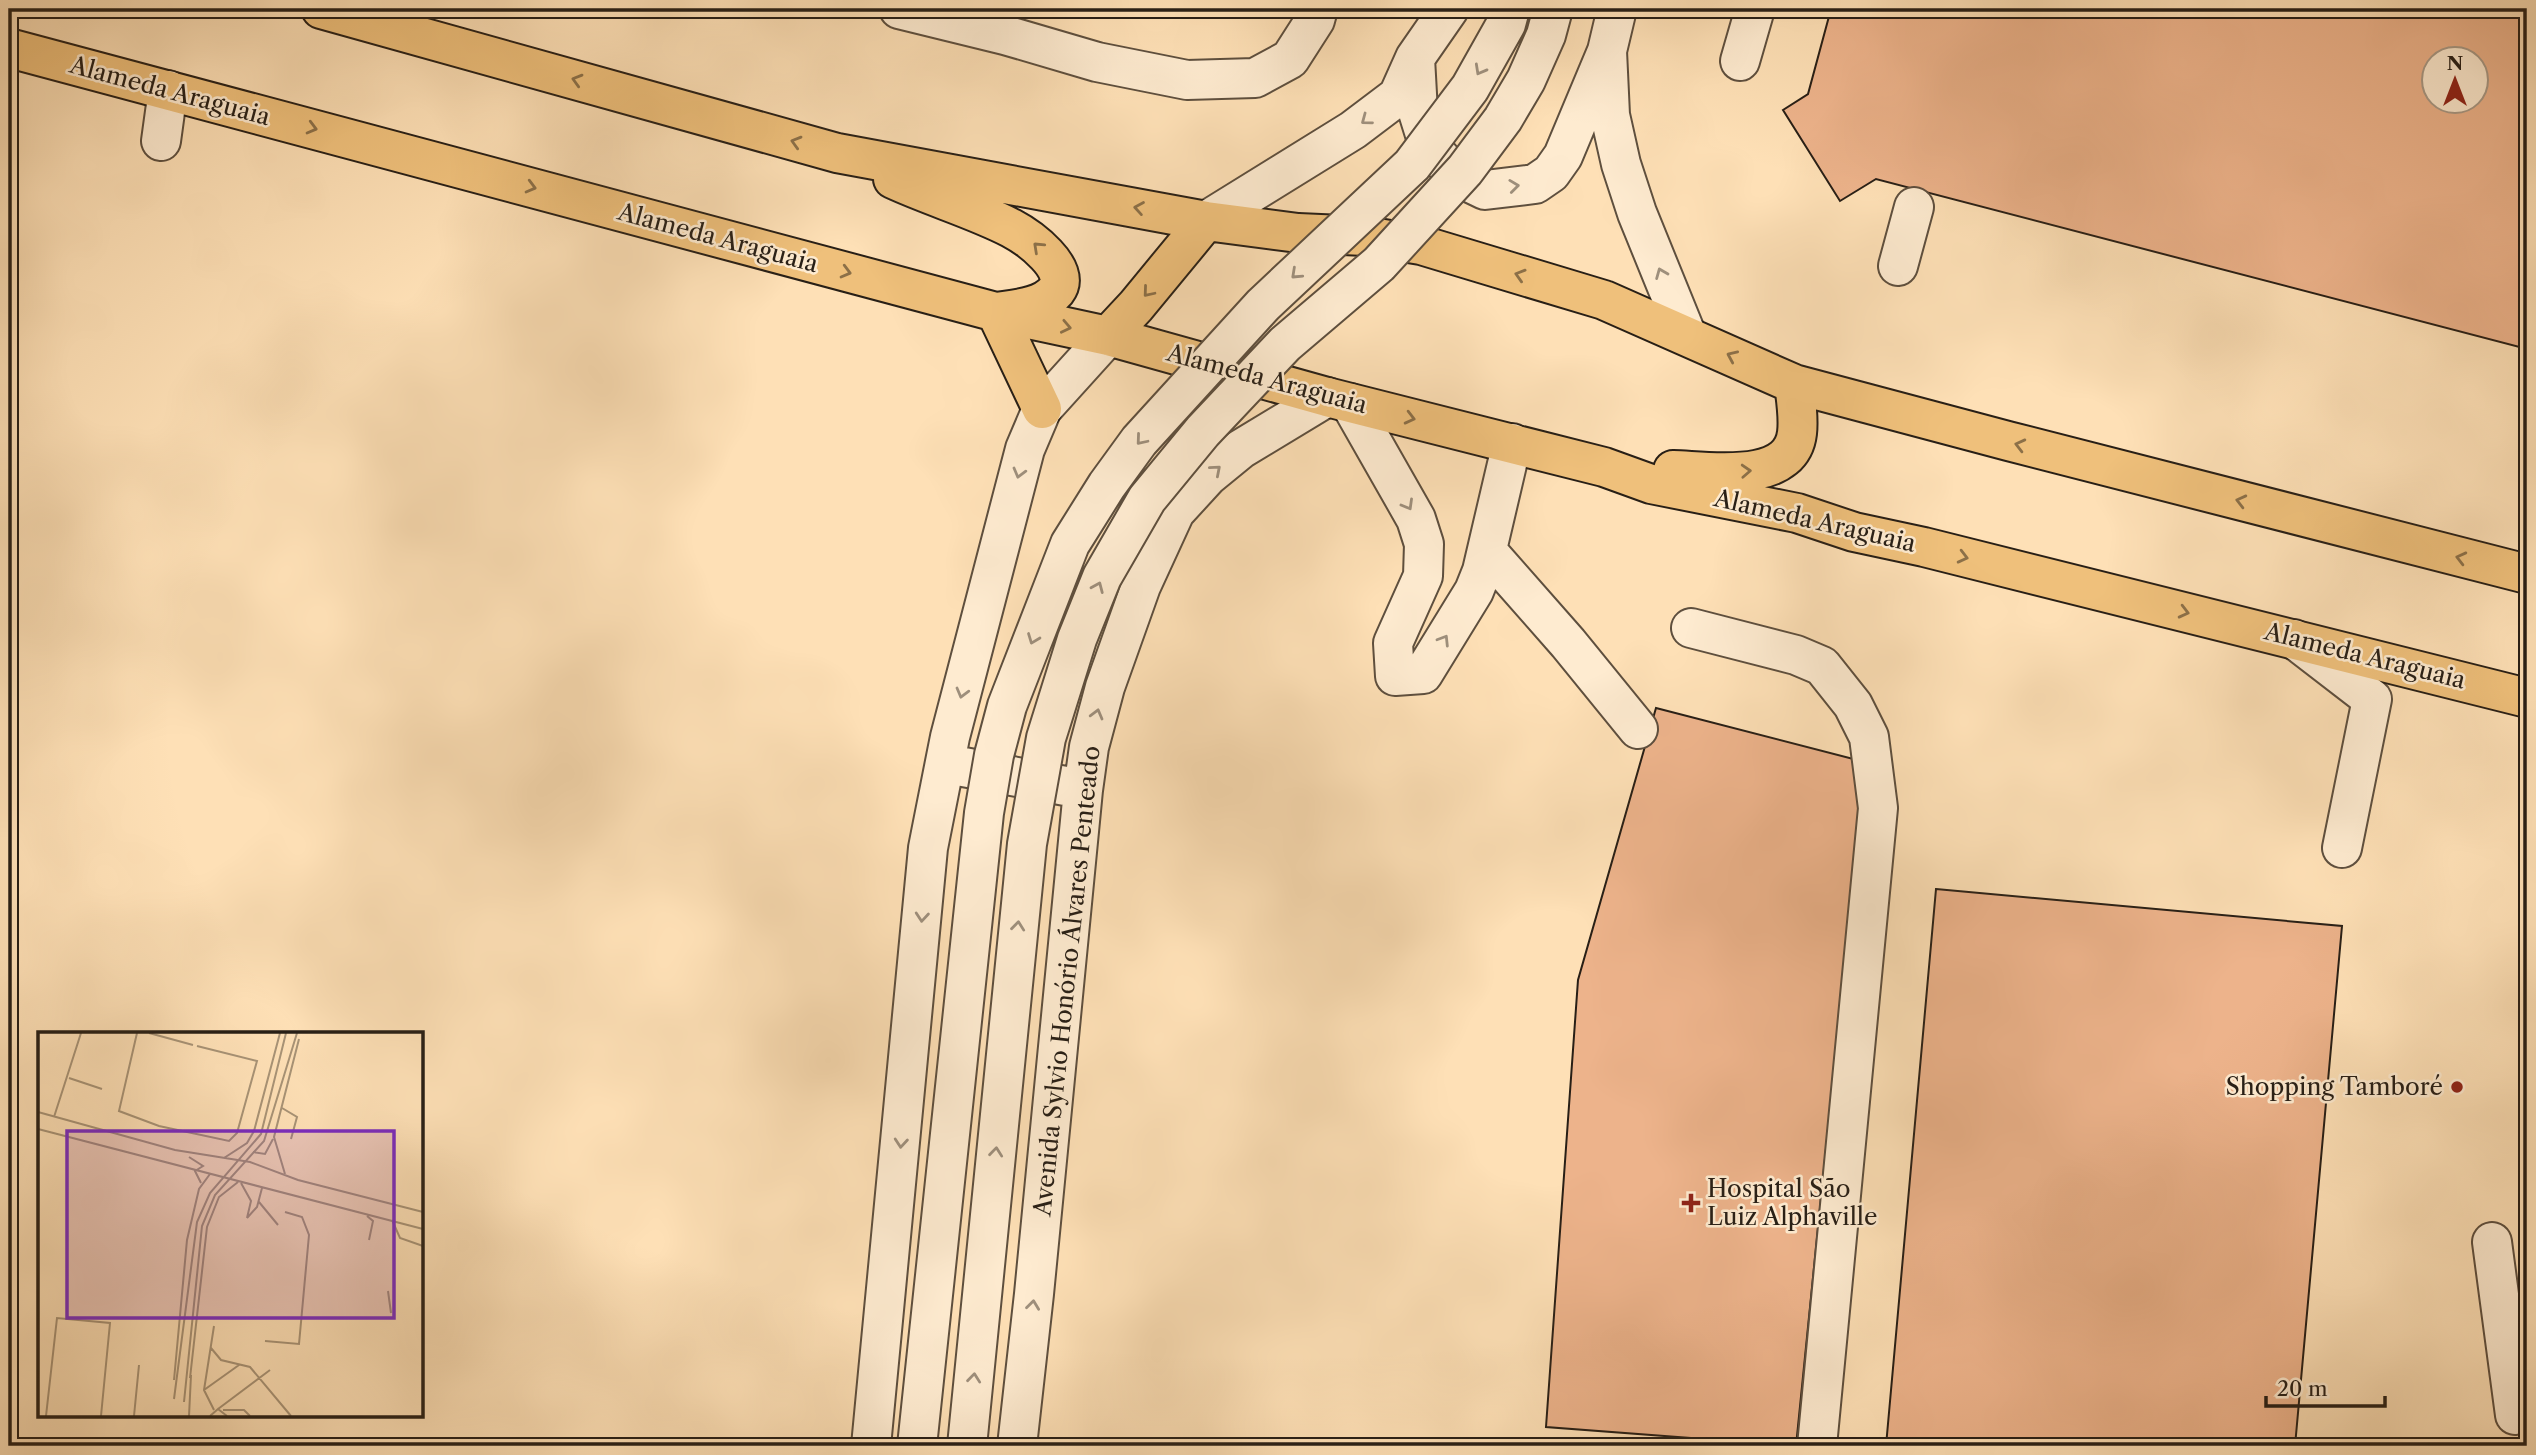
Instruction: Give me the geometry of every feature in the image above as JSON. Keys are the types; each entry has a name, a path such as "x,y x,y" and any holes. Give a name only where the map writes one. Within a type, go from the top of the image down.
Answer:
{"main road":[{"path":"321,9 837,153 1206,220 1298,233 1365,236 1422,245 1604,300 1794,384 2527,574"},
{"name":"Alameda Araguaia","path":"9,48 996,312 1108,335 1338,400 1604,467 1651,484 1797,513 1854,533 1924,547 2294,639 2525,702"},
{"path":"837,153 922,192 1011,228 1030,240 1050,259 1058,271 1060,281 1056,291 1032,306 996,312 1042,409"},
{"path":"1108,335 1151,289 1206,220"},
{"path":"1604,467 1750,472 1774,465 1788,453 1797,435 1794,384"}],"street":[{"path":"899,9 1005,35 1097,62 1187,80 1255,78 1290,59 1315,20 1318,9"},
{"path":"1206,220 1353,130 1398,96 1415,58 1449,9"},
{"path":"917,1446 985,813 994,755 1007,706 1070,544 1139,441 1263,305 1412,165 1470,88 1506,24 1510,9"},
{"path":"967,1446 1027,844 1046,738 1077,639 1102,577 1147,499 1203,431 1285,344 1379,264 1465,170 1503,119 1526,80 1546,35 1553,9"},
{"path":"1415,58 1418,111 1428,144 1456,176 1485,190 1535,184 1551,173 1563,156 1607,51 1617,9"},
{"path":"1740,61 1755,9"},
{"path":"1607,51 1610,115 1621,164 1637,213 1687,336"},
{"path":"161,141 169,90"},
{"path":"1898,265 1914,207"},
{"path":"871,1446 928,848 945,764 1025,449 1042,409 1108,335"},
{"path":"1338,400 1416,519 1424,544 1423,576 1393,643 1395,676 1423,674 1474,591 1487,551 1512,443"},
{"name":"Avenida Sylvio Honório Álvares Penteado","path":"1017,1446 1083,790 1089,747 1105,687 1140,586 1175,512 1208,476 1241,449 1338,400"},
{"path":"1487,551 1568,643 1638,729"},
{"path":"1691,628 1796,655 1822,666 1853,705 1869,737 1878,808 1817,1446"},
{"path":"2294,639 2372,699 2342,848"},
{"path":"945,764 1083,790"},
{"path":"2492,1242 2515,1415"}],"building":[{"path":"1831,9 2527,9 2527,349 1876,179 1840,201 1783,110 1808,94"},
{"name":"Hospital São Luiz Alphaville","path":"1656,708 1865,762 1796,1446 1546,1427 1578,980"},
{"path":"1936,889 2342,926 2295,1446 1886,1446"}],"place":[{"name":"Shopping Tamboré","path":"2457,1087"},
{"name":"Hospital São Luiz Alphaville","path":"1691,1203"}]}
